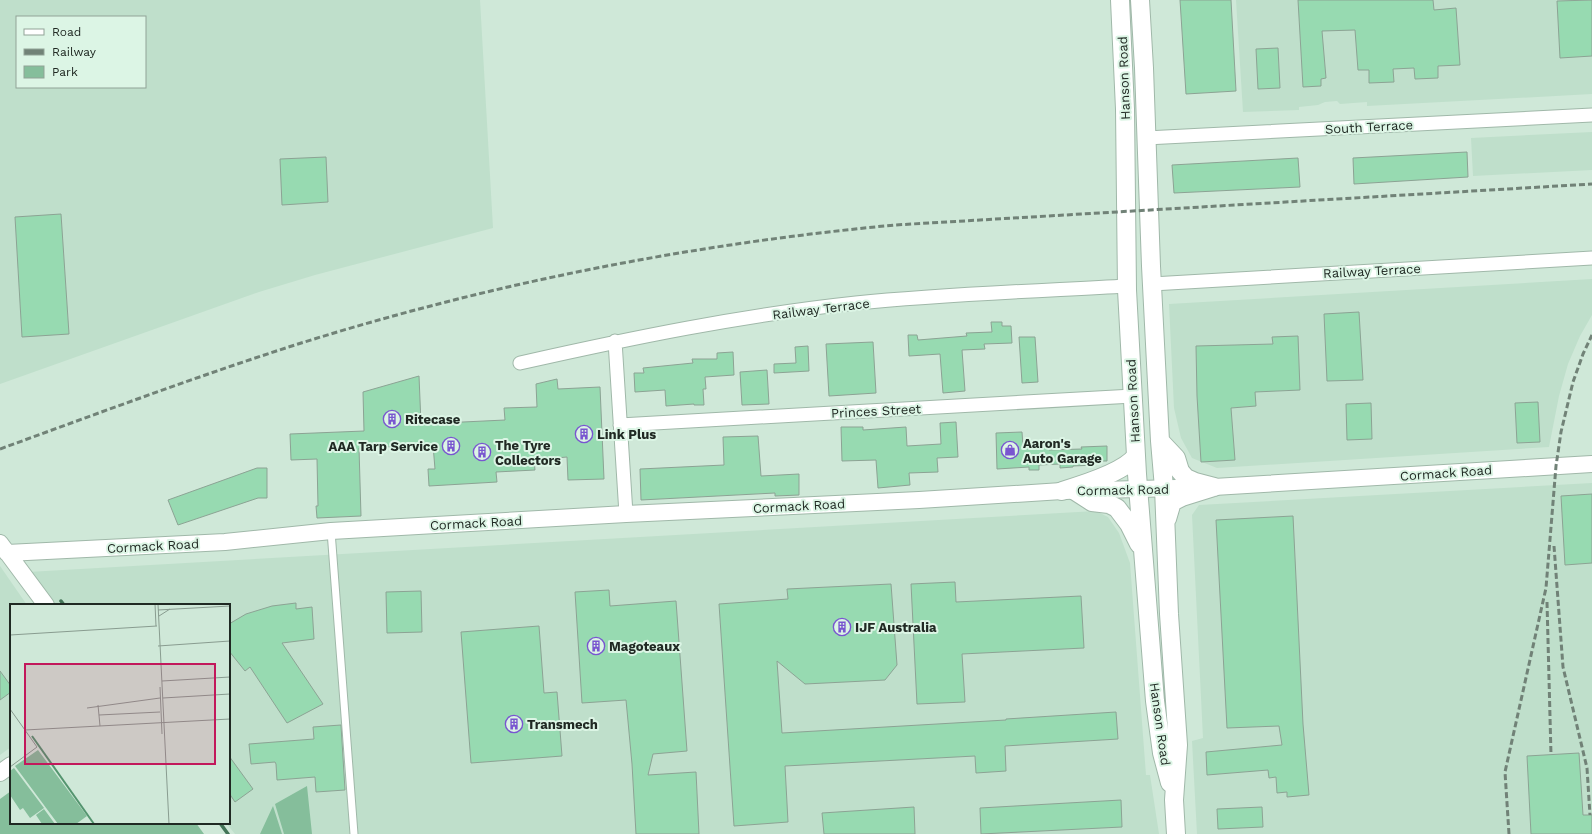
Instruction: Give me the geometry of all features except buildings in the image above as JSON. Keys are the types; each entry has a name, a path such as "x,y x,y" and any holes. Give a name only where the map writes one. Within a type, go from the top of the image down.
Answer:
{"main road":[{"name":"Hanson Road","path":"1120,0 1125,109 1127,286 1138,489 1155,701 1162,753 1174,800"},
{"name":"Hanson Road","path":"1140,0 1160,441 1164,488 1165,530 1178,745 1174,800 1176,834"},
{"path":"1125,109 1137,131 1146,138"},
{"path":"1160,441 1176,458 1180,470 1186,478 1214,487"},
{"path":"1069,491 1123,466 1133,460 1136,456"},
{"path":"1165,530 1167,515 1172,502 1182,497 1214,487"},
{"path":"1069,491 1092,502 1110,504 1117,508 1129,524 1143,552"}],"street":[{"name":"South Terrace","path":"1146,138 1592,114"},
{"name":"Railway Terrace","path":"1152,284 1592,258"},
{"name":"Railway Terrace","path":"520,363 614,341 697,326 855,304 931,297 1127,286"},
{"path":"614,341 626,514"},
{"name":"Princes Street","path":"620,424 1133,396"},
{"name":"Cormack Road","path":"3,548 225,542 331,531 626,514 904,501 1069,491 1214,487 1592,464"},
{"path":"3,548 45,604"},
{"path":"0,773 10,766"}],"lane":[{"path":"331,531 354,834"}],"shaded area":[{"path":"0,0 480,0 493,228 315,275 259,292 0,384"},
{"path":"1236,0 1592,0 1592,94 1367,106 1367,102 1340,104 1337,101 1299,107 1299,110 1243,112"},
{"path":"1592,132 1592,170 1473,176 1471,138"},
{"path":"1592,279 1592,315 1580,336 1568,364 1559,396 1549,447 1217,468 1192,458 1181,438 1174,408 1169,304"},
{"path":"1592,483 1592,834 1197,834 1192,741 1203,738 1192,515 1199,505"},
{"path":"1096,511 1108,517 1119,533 1130,563 1146,775 1150,775 1159,834 235,834 227,824 230,824 230,604 53,604 28,572"},
{"path":"0,566 26,604 10,604 10,748 0,755"}],"green space":[{"path":"307,786 312,834 284,834 275,804"},
{"path":"10,792 10,824 197,824 204,834 0,834 0,799"},
{"path":"273,806 282,834 260,834"}],"waterway":[{"path":"221,824 228,834"}],"railway":[{"path":"0,449 223,369 371,322 445,302 519,285 668,255 743,243 895,225 1592,184"},
{"path":"1509,834 1505,772 1546,588 1556,466 1561,432 1573,382 1583,354 1592,335"},
{"path":"1554,546 1563,667 1587,768 1590,815"},
{"path":"1547,602 1551,755"}],"place":[{"name":"Ritecase","path":"392,419"},
{"name":"Link Plus","path":"584,434"},
{"name":"AAA Tarp Service","path":"451,446"},
{"name":"Aaron's Auto Garage","path":"1010,450"},
{"name":"The Tyre Collectors","path":"482,452"},
{"name":"IJF Australia","path":"842,627"},
{"name":"Magoteaux","path":"596,646"},
{"name":"Transmech","path":"514,724"}]}
